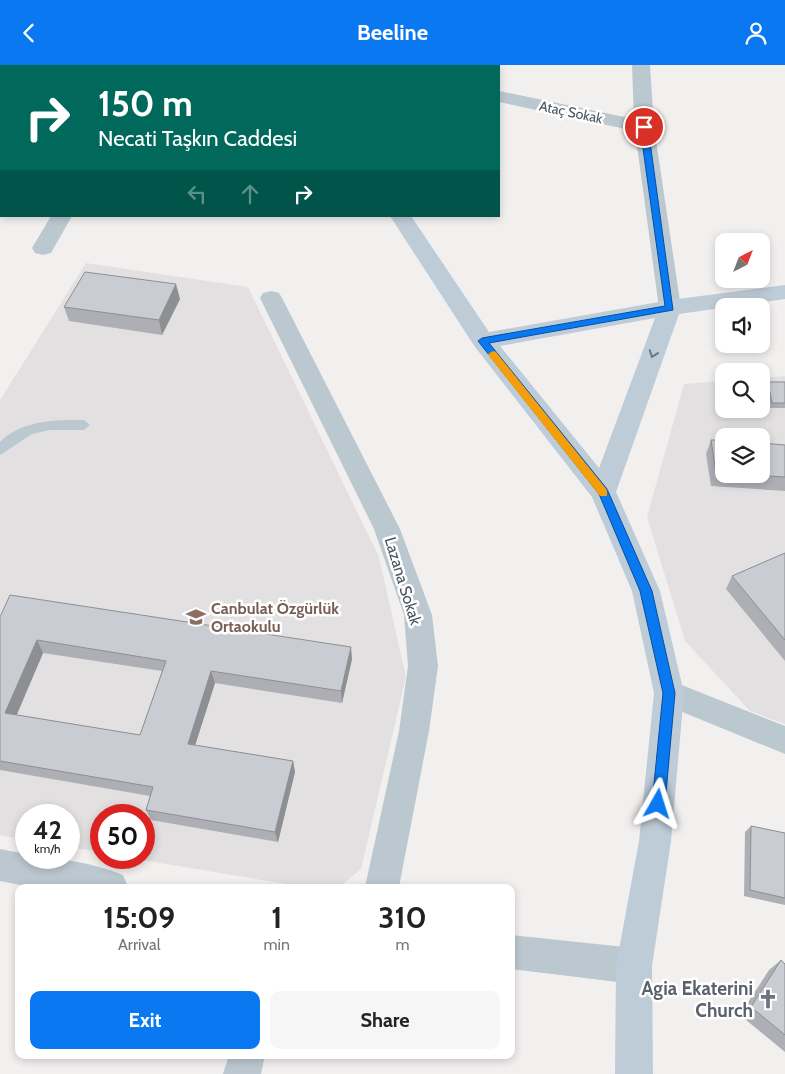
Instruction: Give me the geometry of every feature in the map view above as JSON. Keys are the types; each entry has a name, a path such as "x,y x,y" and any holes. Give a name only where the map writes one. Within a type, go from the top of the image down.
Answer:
{"main road":[{"path":"401,217 482,341 603,492 646,591 669,693 655,841 634,966 634,1074"},
{"path":"482,341 670,308 785,292"},
{"path":"603,492 670,308"}],"street":[{"path":"641,65 644,127 670,308"},
{"name":"Ataç Sokak","path":"500,97 644,127"},
{"path":"42,248 61,217"},
{"name":"Lazana Sokak","path":"271,298 387,529 418,615 423,666 414,731 383,884"},
{"path":"669,693 785,740"},
{"path":"0,865 96,884"},
{"path":"515,952 634,966"},
{"path":"242,1074 246,1059"}],"lane":[{"path":"0,450 30,429 58,423 84,425"}],"shaded area":[{"name":"Canbulat Özgürlük Ortaokulu","path":"86,263 248,287 379,557 406,677 361,869 343,884 286,884 155,862 155,804 90,804 90,850 80,849 80,804 15,804 15,838 0,835 0,400"},
{"path":"785,376 785,724 750,711 685,641 647,517 684,384 715,382 715,418 770,418 770,377"}],"building":[{"path":"85,272 176,284 159,320 64,307"},
{"path":"770,382 785,382 785,403 772,403"},
{"path":"711,440 715,440 715,466"},
{"path":"770,444 785,445 785,477 770,476"},
{"path":"785,553 785,640 732,576"},
{"path":"10,595 351,647 341,691 211,671 188,744 293,761 275,832 155,812 155,804 148,804 153,787 0,761 0,617","holes":["37,640 166,661 140,735 5,713"]},
{"path":"751,826 785,833 785,898 750,890"},
{"path":"781,960 785,964 785,1035 751,1007"}],"slow traffic":[{"path":"493,354 603,493"}],"place":[{"name":"Canbulat Özgürlük Ortaokulu","path":"196,617"},
{"name":"Agia Ekaterini Church","path":"768,999"}],"route":[{"path":"644,127 670,308 482,341 603,492 646,591 669,693 658,804"}]}
